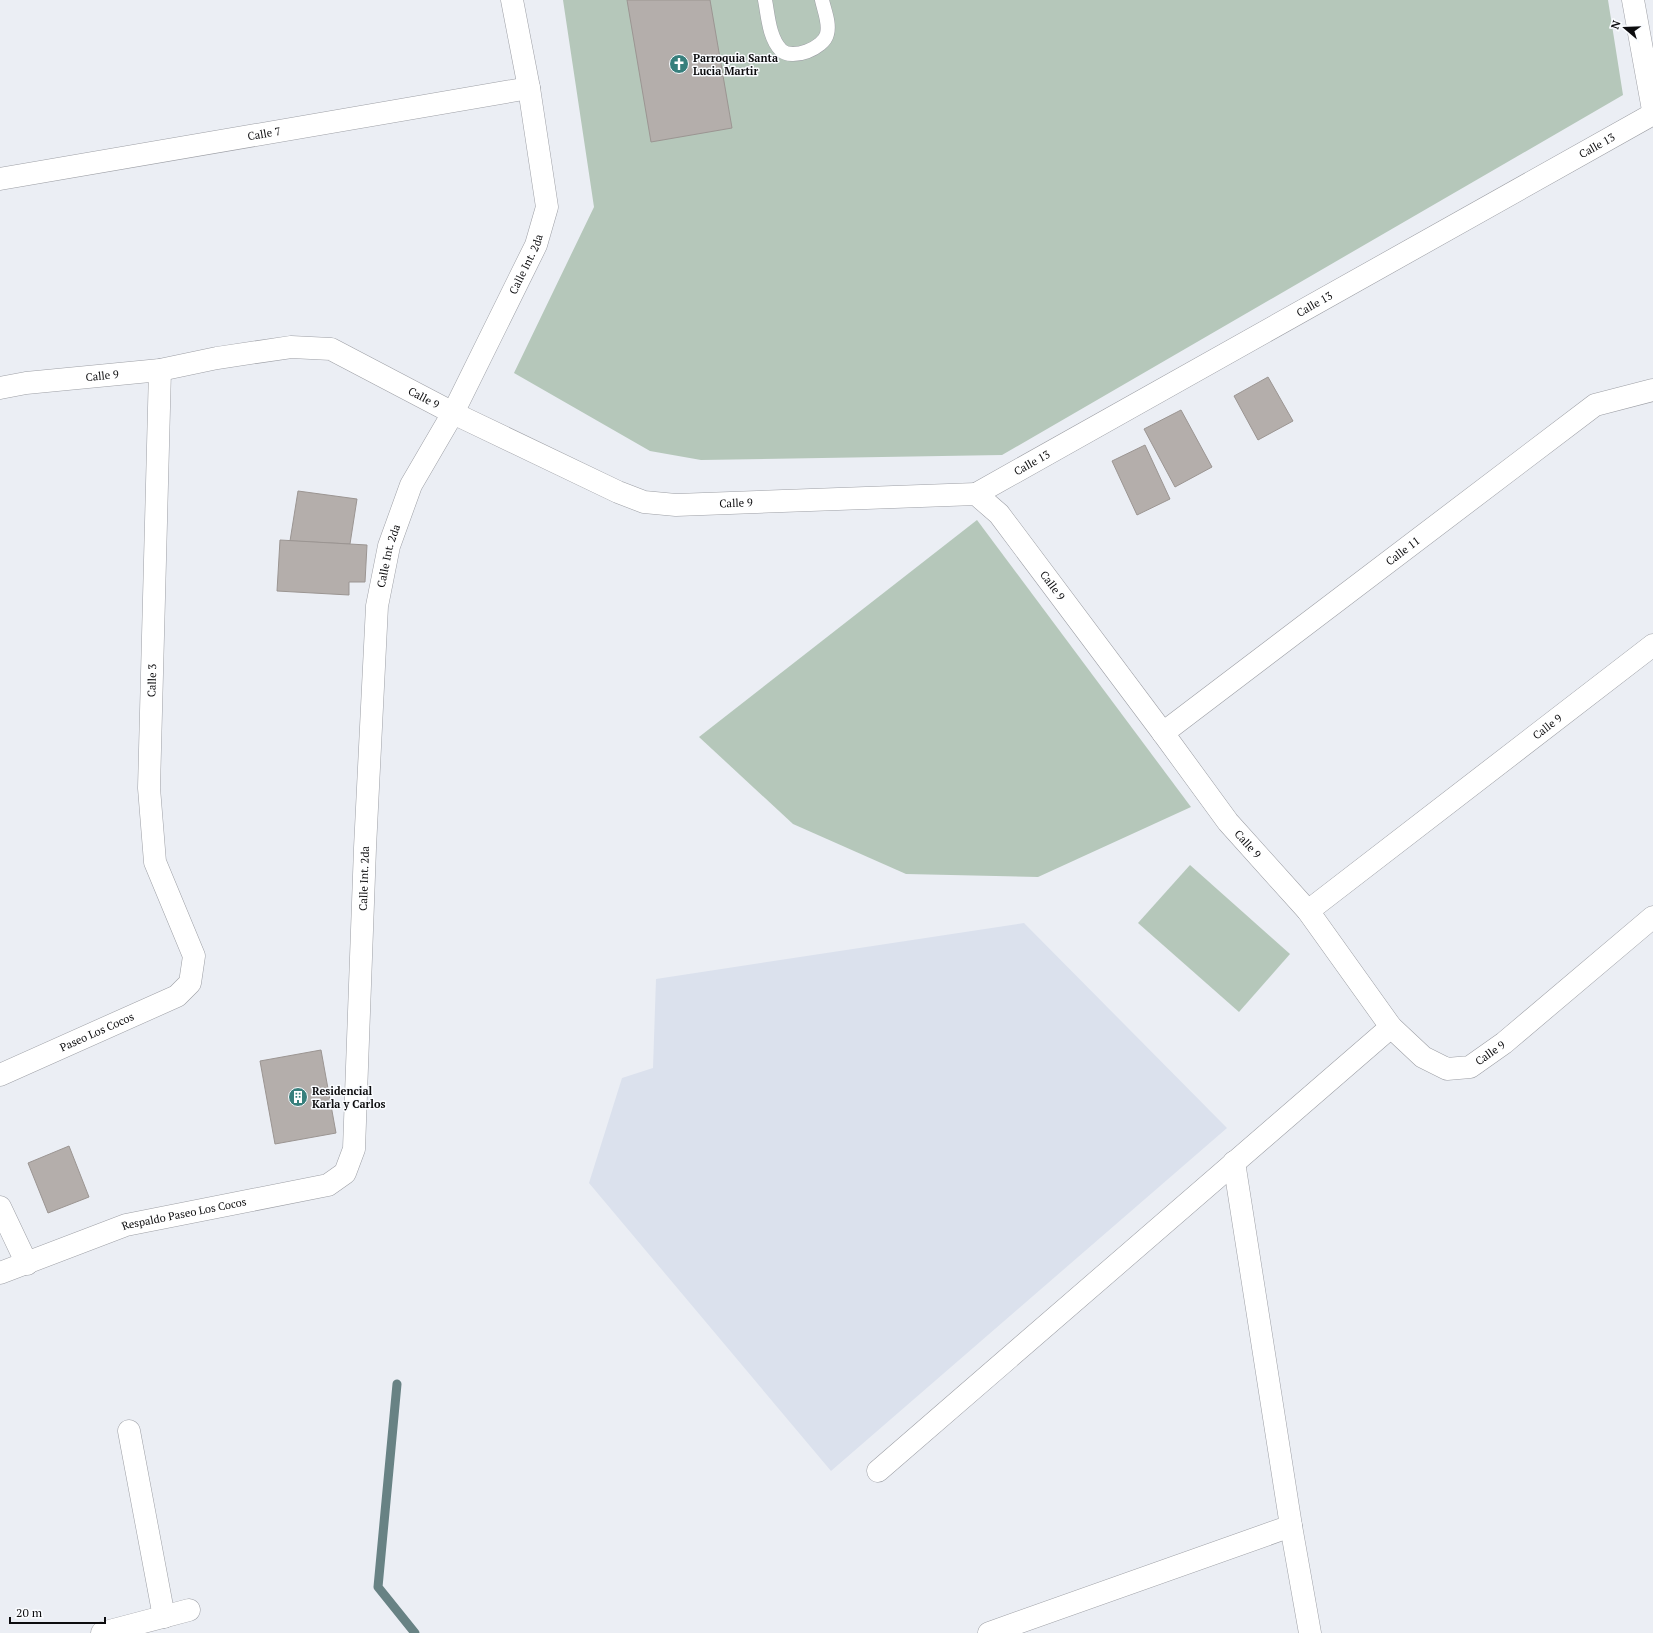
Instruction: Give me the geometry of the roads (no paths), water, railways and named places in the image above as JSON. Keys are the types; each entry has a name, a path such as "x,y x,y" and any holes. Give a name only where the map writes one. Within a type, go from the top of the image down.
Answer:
{"street":[{"name":"Calle Int. 2da","path":"354,1149 365,848 377,606 389,546 410,485 453,413 536,245 547,207 529,88 512,0"},
{"path":"1633,0 1653,110"},
{"name":"Calle 7","path":"0,179 529,88"},
{"name":"Calle 13","path":"976,494 1653,114"},
{"name":"Calle 9","path":"0,388 26,383 160,370 217,358 291,347 331,349 453,413 618,492 644,502 676,505 976,494 1000,514 1164,733 1228,822 1308,911 1391,1027 1423,1056 1447,1069 1470,1067 1504,1043 1653,918"},
{"name":"Calle 3","path":"160,370 149,788 155,862 194,956 190,983"},
{"name":"Calle 11","path":"1164,733 1595,405 1653,390"},
{"name":"Calle 9","path":"1308,911 1653,646"},
{"name":"Paseo Los Cocos","path":"0,1074 177,996 190,983"},
{"path":"878,1471 1391,1027"},
{"name":"Respaldo Paseo Los Cocos","path":"0,1273 27,1264 126,1225 328,1186 345,1173 354,1149"},
{"path":"1234,1162 1291,1526 1310,1633"},
{"path":"0,1207 27,1264"},
{"path":"129,1431 164,1617"},
{"path":"989,1633 1291,1526"},
{"path":"102,1633 189,1610"}],"lane":[{"path":"765,0 774,39 782,51 789,54 817,48 824,42 828,29 822,0"}],"waterway":[{"path":"397,1384 378,1587 415,1633"}],"place":[{"name":"Parroquia Santa Lucia Martir","path":"679,64"},
{"name":"Residencial Karla y Carlos","path":"298,1097"}]}
